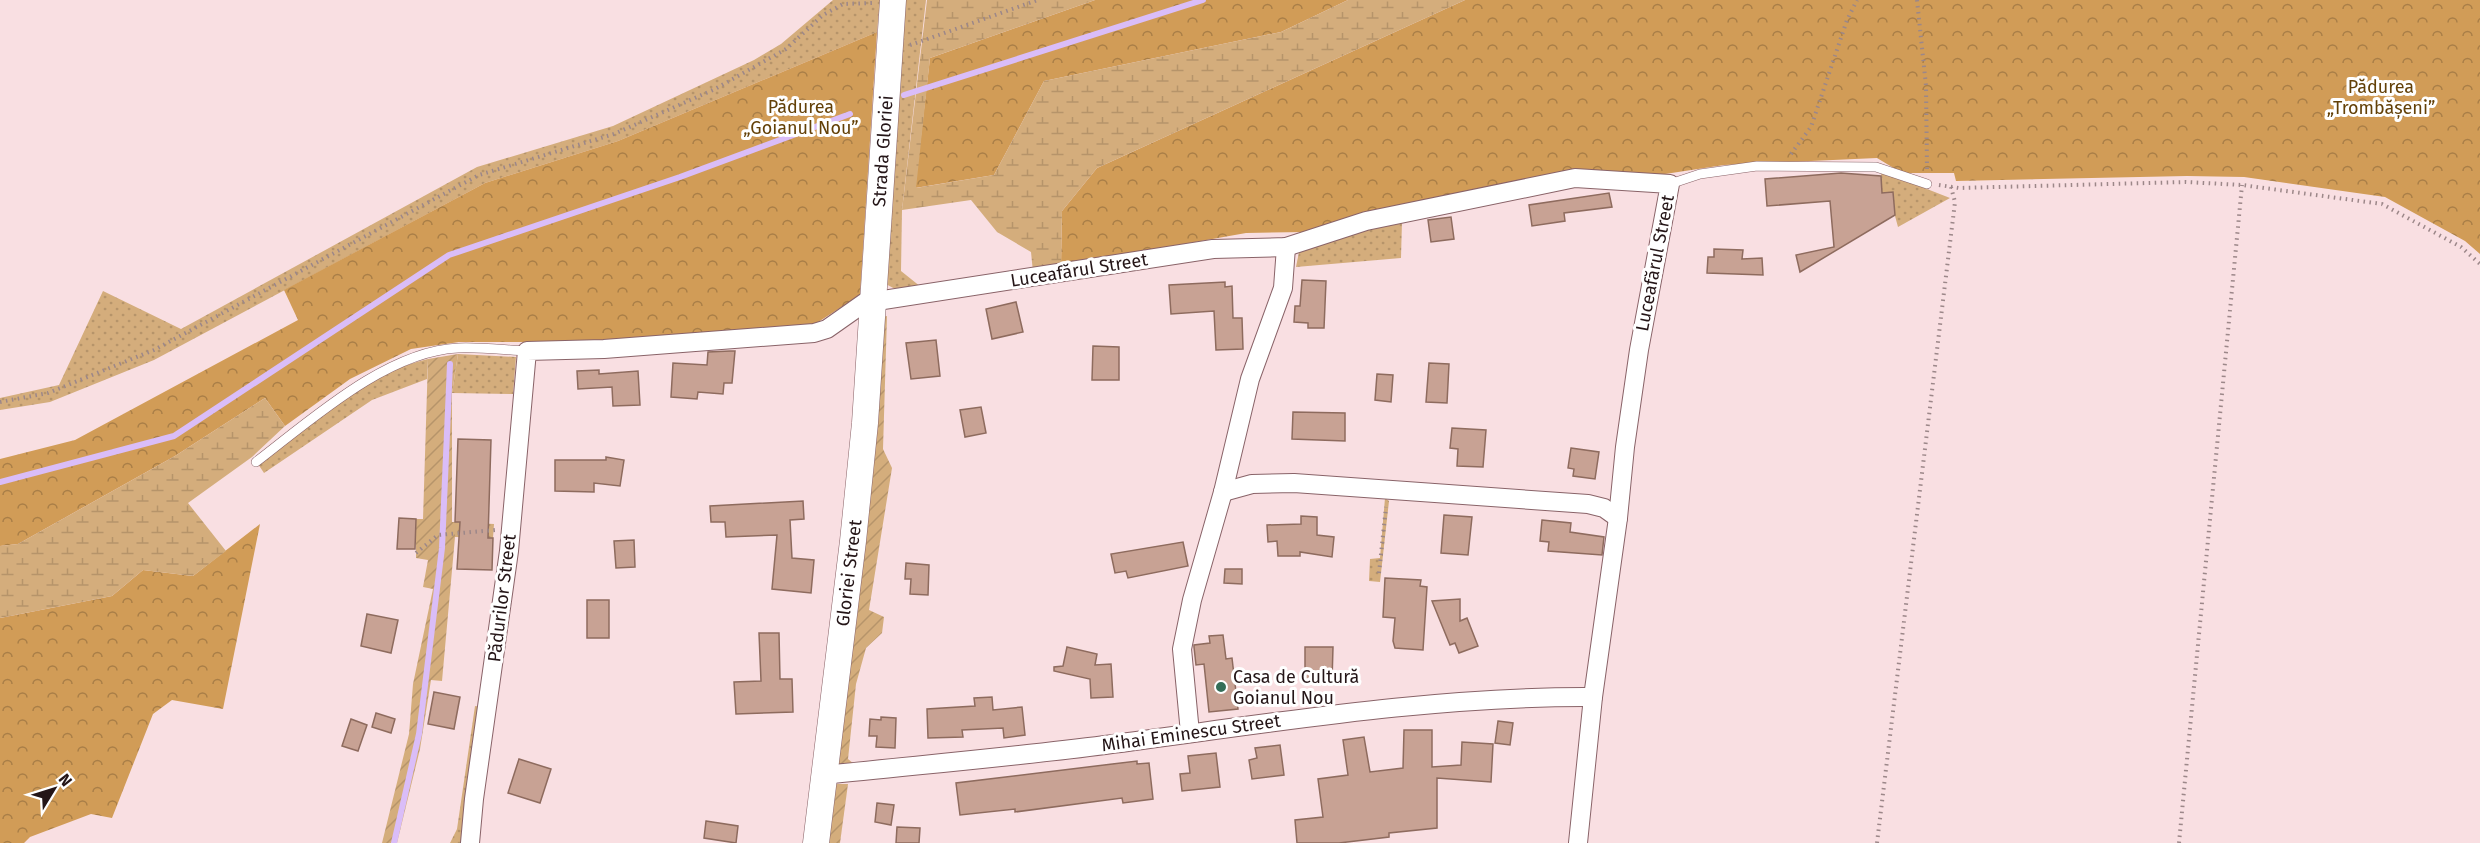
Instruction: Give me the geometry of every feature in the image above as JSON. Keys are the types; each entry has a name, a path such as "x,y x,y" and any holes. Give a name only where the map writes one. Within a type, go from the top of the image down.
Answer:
{"street":[{"name":"Strada Gloriei","path":"873,301 892,1"},
{"name":"Luceafărul Street","path":"873,301 1213,249 1286,247 1366,220 1575,178 1670,184 1639,350 1625,447 1618,518 1593,697 1578,843"},
{"path":"1190,734 1182,649 1192,600 1223,492 1250,379 1283,288 1286,247"},
{"path":"527,351 604,349 814,333 827,329 864,303 873,301"},
{"name":"Gloriei Street","path":"816,843 853,541 873,301"},
{"name":"Pădurilor Street","path":"470,843 510,529 527,351"},
{"path":"1223,492 1252,484 1294,483 1588,504 1604,508 1618,518"},
{"name":"Mihai Eminescu Street","path":"824,775 1079,748 1450,702 1538,697 1593,697"}],"lane":[{"path":"1670,184 1723,170 1757,166 1876,167 1927,184"},
{"path":"256,462 357,385 410,359 431,352 457,348 527,351"}],"path":[{"path":"889,52 1038,0"},
{"path":"1782,167 1811,127 1847,20 1857,0"},
{"path":"1917,0 1926,86 1927,184 1952,187 2186,182 2242,185 2382,204 2461,247 2480,264"},
{"path":"0,402 48,393 154,350 479,175 614,134 715,89 786,49 823,15 843,4 892,1"},
{"path":"2179,843 2242,185"},
{"path":"1877,843 1955,202 1952,187"},
{"path":"1379,573 1388,491"},
{"path":"416,553 438,535 510,529"}],"green space":[{"path":"833,0 880,0 877,32 618,141 485,183 154,360 50,402 0,410 0,398 59,385 103,291 181,329 477,167 613,126 754,60 781,44"},
{"path":"903,0 926,0 902,210 901,271 921,287 897,290 882,282"},
{"path":"927,0 1095,0 930,58 916,188 994,175 1044,81 1281,32 1348,0 1465,0 1097,168 1062,211 1061,266 1033,272 1031,252 997,232 971,200 902,210"},
{"path":"1095,0 1348,0 1281,32 1044,81 994,175 915,188 930,58"},
{"name":"Pădurea „Trombășeni”","path":"1465,0 2480,0 2480,254 2465,241 2385,197 2244,177 1956,181 1954,173 1902,173 1877,158 1724,165 1652,176 1577,172 1306,232 1246,233 1061,266 1062,211 1097,168"},
{"name":"Pădurea „Goianul Nou”","path":"877,32 860,295 812,326 602,342 459,342 411,349 350,379 285,426 265,398 175,456 18,544 0,546 0,459 75,440 298,320 284,290 485,183 618,141"},
{"path":"1881,171 1950,198 1898,227 1893,193 1882,193"},
{"path":"1402,221 1401,258 1296,267 1300,247"},
{"path":"887,316 883,449 892,468 869,610 884,617 882,633 866,648 856,684 848,759 854,764 839,765 836,758 882,317"},
{"path":"458,354 516,357 513,394 452,393"},
{"path":"458,354 452,393 452,522 455,522 455,537 442,681 431,680 420,749 397,843 382,843 409,734 413,684 433,589 423,587 428,560 416,558 416,519 423,519 428,359"},
{"path":"428,359 427,379 372,400 264,473 258,464 361,388 405,366"},
{"path":"265,398 285,426 252,457 188,503 226,551 193,576 143,570 112,596 0,618 0,546 18,544 175,456"},
{"path":"1385,498 1389,501 1380,582 1369,581 1370,559 1380,558"},
{"path":"455,522 494,524 493,538 455,537"},
{"path":"260,524 223,709 172,700 153,714 112,818 91,814 30,837 24,843 0,843 0,618 112,596 143,570 193,576"},
{"path":"475,706 482,707 465,843 450,843 457,829"},
{"path":"834,784 848,784 840,843 827,843"}],"building":[{"path":"1841,173 1881,176 1882,193 1893,192 1895,215 1800,272 1796,255 1834,247 1830,201 1767,206 1765,179"},
{"path":"1609,193 1612,207 1564,213 1565,221 1532,226 1529,205"},
{"path":"1451,217 1454,239 1431,242 1428,220"},
{"path":"1714,249 1743,250 1742,259 1762,258 1763,275 1707,273 1708,257 1714,257"},
{"path":"1302,280 1326,281 1324,328 1308,328 1308,323 1294,322 1295,306 1300,306"},
{"path":"1225,282 1225,287 1232,286 1233,318 1242,318 1243,349 1216,350 1214,311 1171,314 1169,285"},
{"path":"1016,302 1023,332 992,339 986,309"},
{"path":"936,340 940,376 911,379 906,343"},
{"path":"1093,346 1119,347 1119,380 1092,380"},
{"path":"735,351 732,383 724,383 723,394 698,392 697,399 671,397 673,363 707,365 708,352"},
{"path":"1429,363 1449,364 1447,403 1426,402"},
{"path":"599,370 599,374 638,371 640,405 613,406 612,387 578,389 577,371"},
{"path":"1377,374 1393,375 1391,402 1375,400"},
{"path":"981,407 986,433 965,437 960,410"},
{"path":"1293,412 1345,413 1345,441 1292,439"},
{"path":"1452,428 1486,430 1483,467 1457,466 1458,449 1450,448"},
{"path":"458,439 491,440 488,538 493,538 492,570 457,569 460,522 455,522"},
{"path":"1571,448 1599,452 1595,479 1573,476 1574,469 1568,468"},
{"path":"606,457 624,460 620,486 594,483 594,492 555,491 555,460 606,460"},
{"path":"803,501 804,519 790,520 792,558 814,560 811,593 772,589 777,535 726,537 725,522 711,522 710,506"},
{"path":"1444,515 1472,517 1468,555 1441,553"},
{"path":"1301,516 1317,517 1317,535 1334,537 1332,557 1300,552 1300,556 1278,556 1277,541 1268,542 1267,525 1301,524"},
{"path":"399,518 416,519 415,549 397,549"},
{"path":"1542,520 1571,523 1570,532 1604,537 1602,555 1548,551 1549,542 1540,541"},
{"path":"634,540 635,567 616,568 614,541"},
{"path":"1183,542 1188,566 1128,578 1126,571 1115,573 1111,554"},
{"path":"906,563 929,565 928,595 910,594 911,579 905,579"},
{"path":"1225,569 1242,569 1242,584 1224,583"},
{"path":"1385,578 1421,580 1420,586 1427,587 1423,650 1395,648 1393,641 1395,618 1383,617"},
{"path":"1460,599 1460,621 1467,618 1478,646 1459,653 1455,643 1450,645 1432,601"},
{"path":"587,600 609,600 609,638 587,638"},
{"path":"367,614 398,620 391,653 361,646"},
{"path":"759,633 779,633 780,679 792,679 793,712 736,714 734,682 761,681"},
{"name":"Casa de Cultură Goianul Nou","path":"1223,635 1226,659 1232,658 1238,709 1209,712 1204,664 1196,665 1194,645 1210,643 1209,636"},
{"path":"1067,647 1097,654 1095,665 1111,664 1113,697 1091,698 1090,679 1054,671 1054,667 1063,666"},
{"path":"1305,647 1333,647 1332,681 1305,680"},
{"path":"434,692 460,697 454,729 428,724"},
{"path":"992,697 993,710 1022,707 1025,735 1004,738 1003,728 962,730 963,737 928,738 927,709 975,706 974,698"},
{"path":"376,713 395,719 391,733 372,727"},
{"path":"881,717 896,718 895,748 876,747 877,736 869,736 870,719 881,720"},
{"path":"351,719 367,725 358,751 342,746"},
{"path":"1498,721 1513,723 1510,745 1495,743"},
{"path":"1404,730 1432,730 1432,767 1461,765 1462,742 1493,744 1491,782 1437,778 1437,828 1389,833 1389,837 1339,843 1297,843 1295,820 1323,817 1318,779 1348,775 1343,740 1364,737 1370,772 1403,768"},
{"path":"1280,745 1284,775 1252,779 1249,760 1257,758 1255,748"},
{"path":"1216,753 1220,787 1182,791 1180,774 1190,773 1188,756"},
{"path":"519,759 551,769 540,803 508,793"},
{"path":"1137,761 1137,764 1149,763 1153,799 1123,803 1122,798 1015,812 1015,809 960,815 956,783"},
{"path":"877,803 894,805 891,825 875,822"},
{"path":"706,821 738,826 736,843 704,838"},
{"path":"897,827 920,828 919,843 896,843"}],"waterway":[{"path":"904,95 1203,0"},
{"path":"0,482 174,436 449,255 680,177 850,114"},
{"path":"394,843 419,734 442,548 450,364"}],"place":[{"name":"Casa de Cultură Goianul Nou","path":"1221,687"}]}
